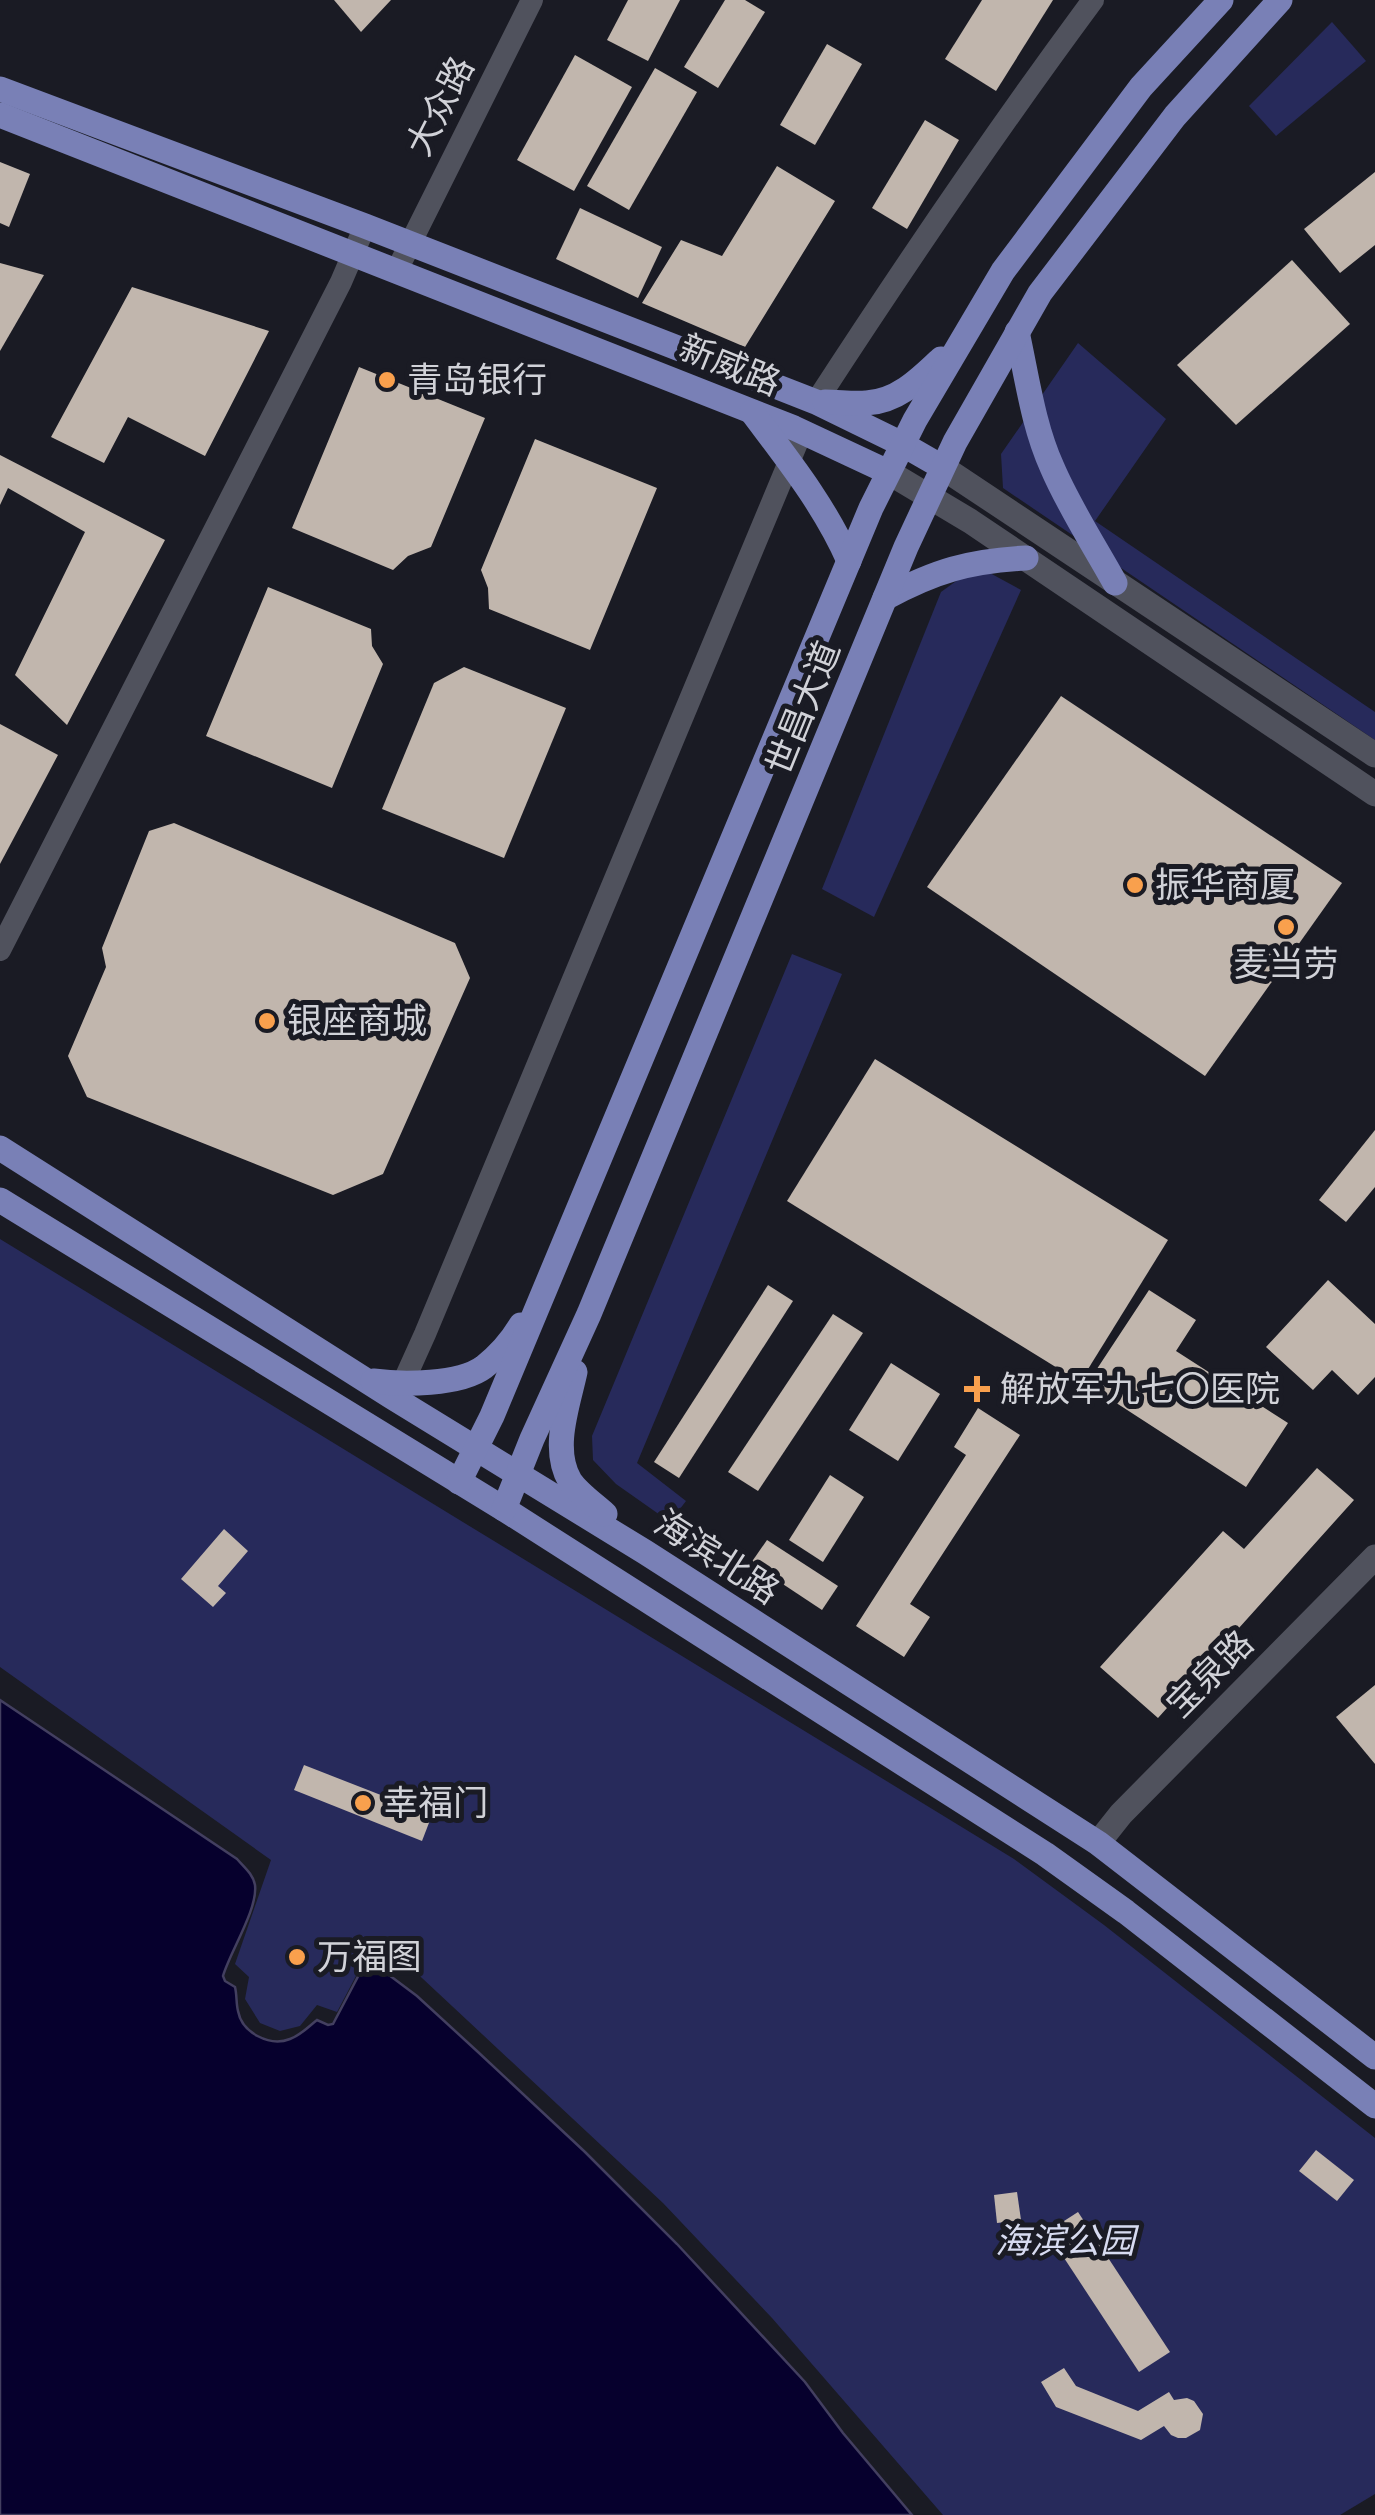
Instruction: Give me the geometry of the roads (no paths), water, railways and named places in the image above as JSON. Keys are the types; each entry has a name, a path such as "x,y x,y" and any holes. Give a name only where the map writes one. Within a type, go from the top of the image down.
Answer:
{"main road":[{"name":"世昌大道","path":"460,1482 492,1416 849,561 902,444 1003,271 1141,87 1222,0"},
{"name":"世昌大道","path":"504,1508 589,1314 942,467 1040,293 1175,116 1280,0"},
{"name":"新威路","path":"0,89 816,402 942,467 1375,756"},
{"name":"新威路","path":"0,115 802,432 888,472 1026,558 1375,794"},
{"path":"1018,332 1052,468 1115,583"},
{"path":"816,402 868,404 906,390 963,339"},
{"path":"752,412 826,514 849,561"},
{"path":"885,598 951,568 986,560 1026,558"},
{"path":"0,1148 364,1379 397,1391 481,1370 513,1338 548,1282"},
{"name":"海滨北路","path":"0,1200 504,1508 1056,1861 1375,2106"},
{"path":"589,1314 563,1427 562,1459 571,1482 645,1552"},
{"name":"海滨北路","path":"397,1391 476,1449 645,1552 1098,1843 1375,2057"},
{"name":"宝泉路","path":"1098,1843 1121,1814 1375,1558"}],"street":[{"name":"大众路","path":"397,270 532,0"},
{"path":"816,402 913,254 1093,0"},
{"path":"0,950 341,282 365,226"},
{"path":"397,1391 802,432"}],"place":[{"name":"青岛银行","path":"387,380"},
{"name":"振华商厦","path":"1135,885"},
{"name":"麦当劳","path":"1286,927"},
{"name":"银座商城","path":"267,1021"},
{"name":"解放军九七〇医院","path":"977,1389"},
{"name":"幸福门","path":"363,1803"},
{"name":"万福图","path":"297,1957"}],"park label":[{"name":"海滨公园","path":"1065,2241"}]}
